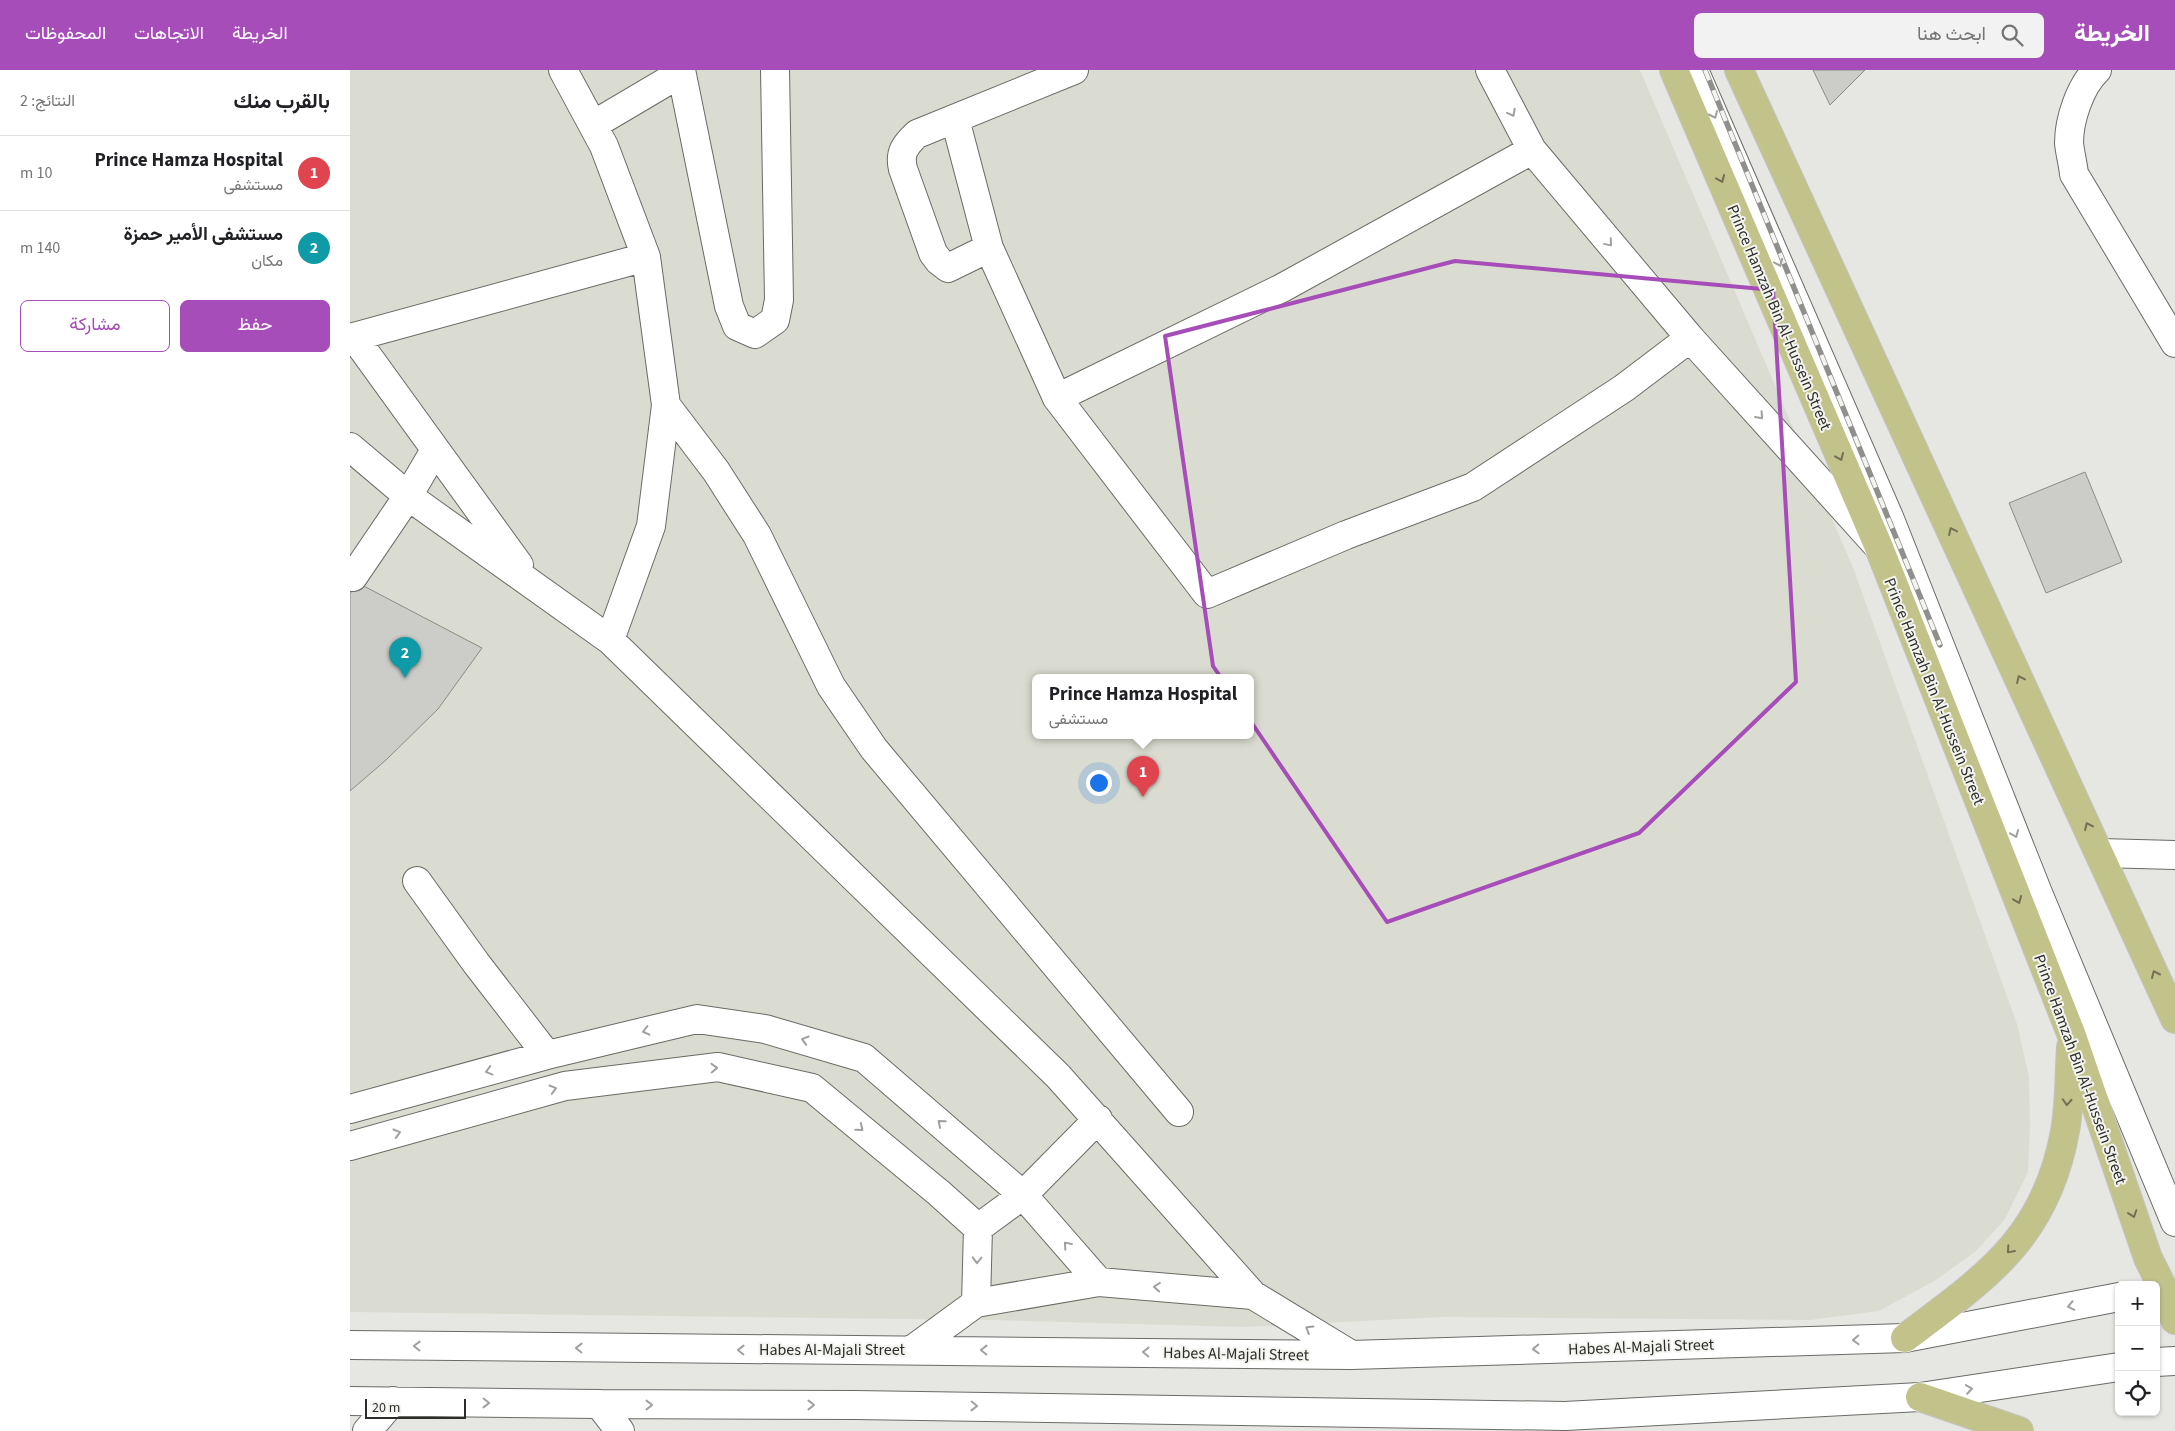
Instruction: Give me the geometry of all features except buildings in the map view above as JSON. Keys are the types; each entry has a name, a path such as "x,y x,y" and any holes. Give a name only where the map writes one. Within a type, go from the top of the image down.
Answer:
{"main road":[{"name":"Prince Hamzah Bin Al-Hussein Street","path":"1674,70 1878,546 2072,1036 2148,1258 2165,1286 2175,1320"},
{"path":"1739,70 2175,1019"},
{"path":"1905,1338 1990,1272 2012,1249 2030,1224 2045,1196 2058,1164 2065,1129 2072,1036"},
{"path":"1920,1397 2018,1431"}],"street":[{"path":"563,70 604,146 646,257 666,405 651,526 610,640"},
{"path":"593,125 681,72 728,306 737,326 755,334 775,320 779,300 775,70"},
{"path":"989,248 948,268 939,262 934,254 903,169 901,160 902,150 917,134 1074,70"},
{"path":"1490,70 1532,150 1690,338 1878,546"},
{"path":"1694,70 1889,517 2042,903 2175,1222"},
{"path":"1715,70 1783,224 1915,538 2009,773 2175,1176"},
{"path":"2097,70 2081,94 2073,117 2069,143 2074,174 2175,343"},
{"path":"955,119 989,248 1057,398 1207,594 1346,535 1473,487 1624,388 1690,338"},
{"path":"1057,398 1282,288 1532,150"},
{"path":"533,585 436,450 352,338 646,257"},
{"path":"666,405 716,471 757,535 831,686 854,722 874,749 1179,1112"},
{"path":"350,447 408,496 610,640 1051,1069 1098,1119 1253,1295 1351,1355"},
{"path":"353,577 408,496 436,450"},
{"path":"2100,853 2175,855"},
{"path":"418,881 476,963 548,1055"},
{"path":"350,1109 548,1055 697,1019 765,1029 864,1058 1022,1194 1099,1282"},
{"path":"350,1146 564,1086 718,1067 812,1088 939,1193 978,1228 976,1303"},
{"path":"978,1228 1022,1194 1098,1119"},
{"path":"913,1349 976,1303 1099,1282 1253,1295"},
{"name":"Habes Al-Majali Street","path":"350,1345 853,1351 913,1349 1351,1355 1905,1338 2115,1298"},
{"path":"2160,1362 2175,1361"},
{"path":"350,1401 855,1405 1565,1423 1920,1397 2115,1368"},
{"path":"367,1431 393,1401"},
{"path":"599,1404 620,1431"}],"highlighted area":[{"path":"1455,261 1773,290 1796,682 1639,833 1387,922 1213,666 1165,336"}],"shaded area":[{"path":"350,70 1640,70 1854,570 2017,1024 2029,1077 2030,1126 2028,1172 2005,1219 1976,1251 1936,1280 1879,1311 1810,1320 1442,1317 1244,1327 991,1320 350,1312"}],"railway":[{"path":"1705,70 1940,645"}],"place":[{"name":"مستشفى الأمير حمزة","path":"405,678"},
{"name":"Prince Hamza Hospital","path":"1143,797"}]}
